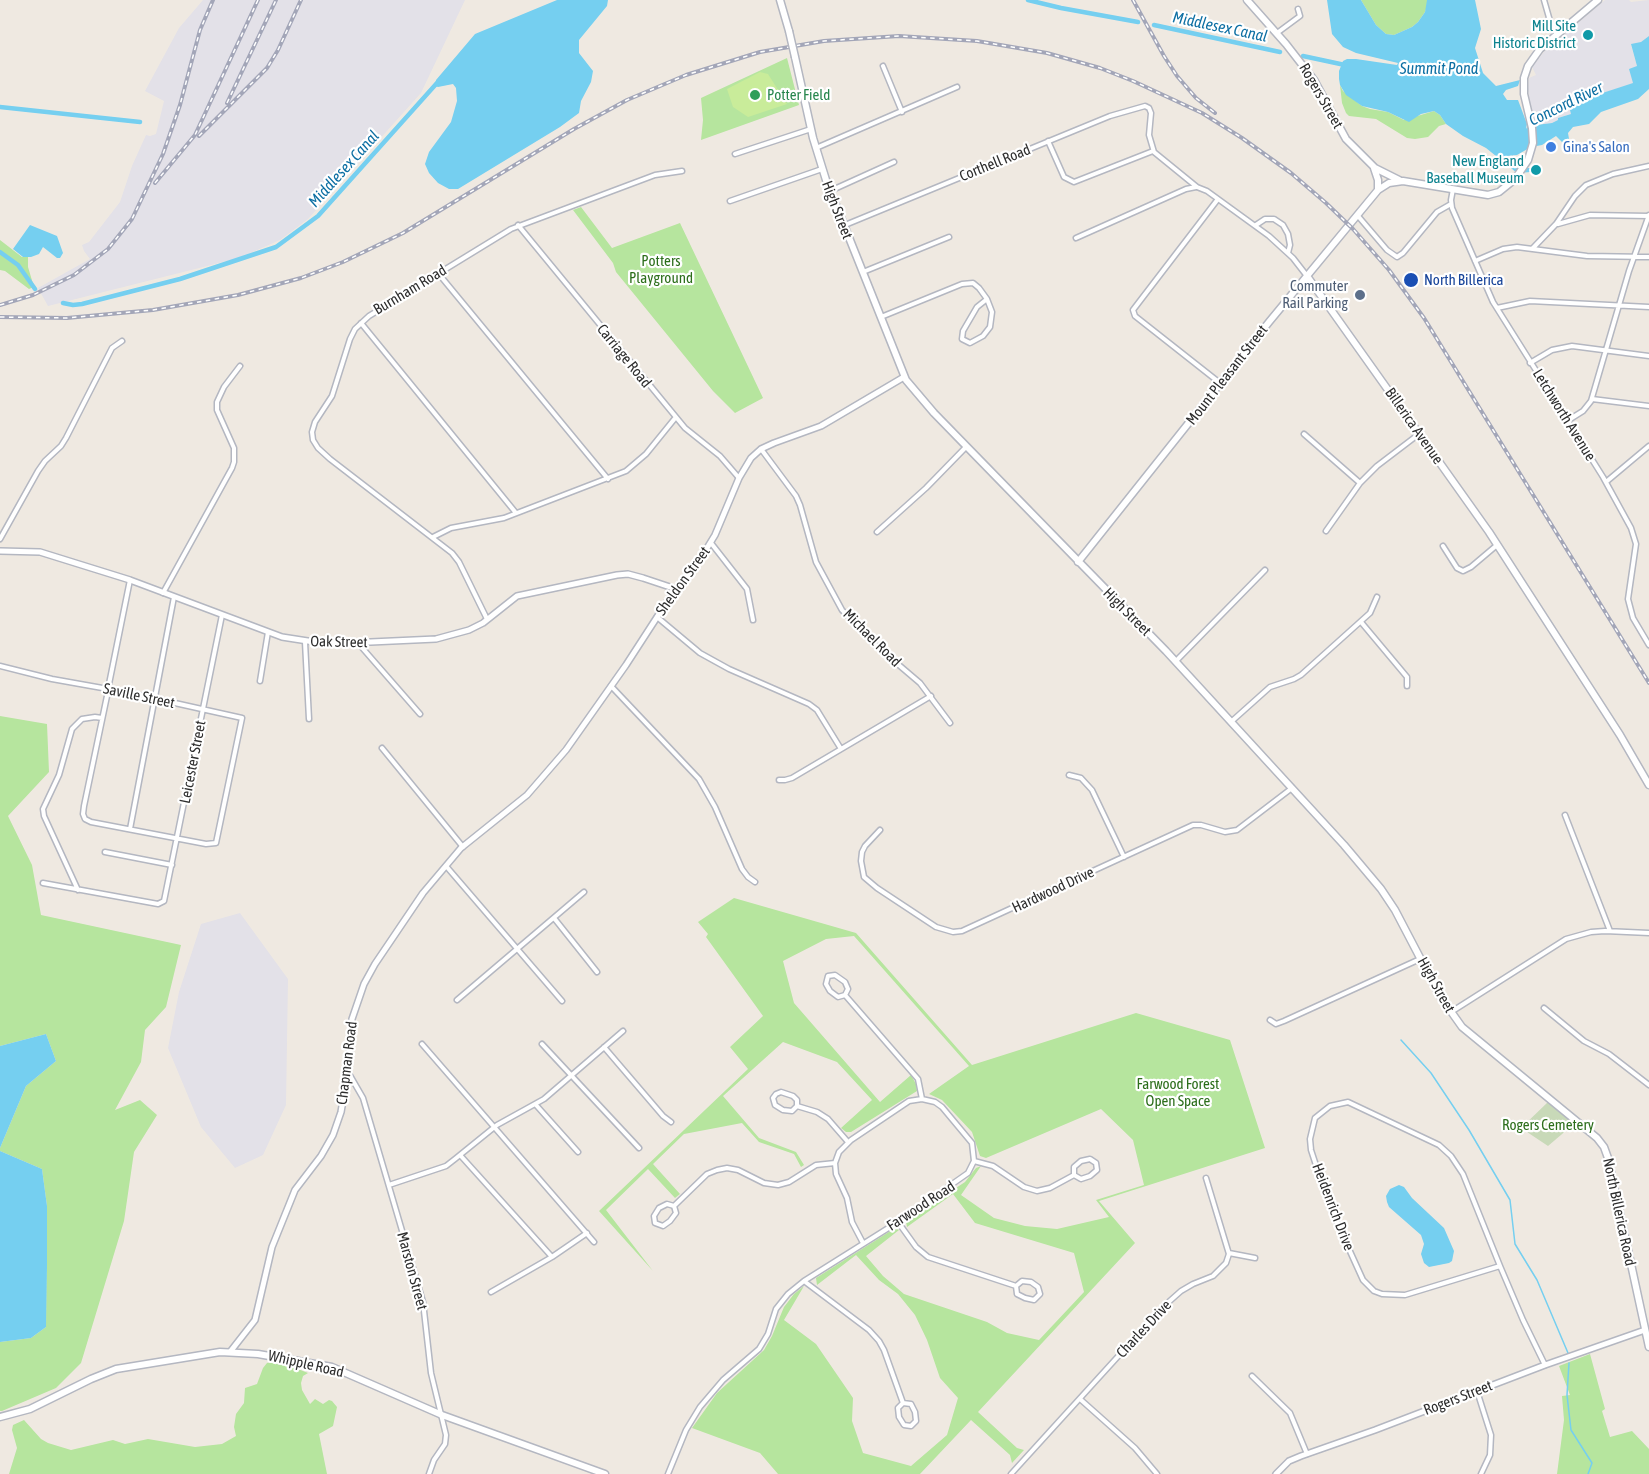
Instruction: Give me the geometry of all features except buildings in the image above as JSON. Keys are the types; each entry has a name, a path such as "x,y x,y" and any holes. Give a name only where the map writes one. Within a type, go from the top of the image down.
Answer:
{"main road":[{"name":"High Street","path":"780,0 822,169 904,377 920,398 966,447 1232,721 1381,889 1451,1012 1471,1035 1588,1129 1604,1147"},
{"name":"Rogers Street","path":"1247,0 1277,33 1318,86 1346,139 1372,165 1403,181"},
{"path":"1372,165 1377,176 1378,190 1389,183 1403,181 1482,194 1494,194 1507,186 1521,171 1532,148 1531,126 1524,94 1526,72 1536,54 1598,0"},
{"name":"Mount Pleasant Street","path":"1078,562 1378,190"},
{"name":"Billerica Avenue","path":"1307,276 1497,544 1620,735 1649,785"},
{"name":"North Billerica Road","path":"1604,1147 1649,1347"},
{"name":"Whipple Road","path":"0,1417 30,1409 116,1369 204,1354 230,1352 258,1354 332,1367 442,1415 605,1474"}],"street":[{"path":"1544,0 1557,34"},
{"path":"1277,33 1299,16 1298,9"},
{"path":"883,66 902,112"},
{"path":"816,148 957,87"},
{"name":"Corthell Road","path":"843,226 1048,141 1142,106 1148,107 1151,116 1149,135 1153,151"},
{"path":"735,154 811,129"},
{"path":"1048,141 1064,177 1071,182 1079,181 1153,151"},
{"name":"Billerica Avenue","path":"1153,151 1197,187 1207,191 1256,225 1288,253 1307,276"},
{"path":"830,191 894,162"},
{"path":"1533,248 1556,224 1575,196 1586,185 1613,174 1649,166"},
{"path":"730,201 822,169"},
{"name":"Burnham Road","path":"487,619 459,562 433,537 330,459 313,440 312,432 315,422 332,396 350,339 369,316 518,225 656,175 682,171"},
{"path":"1076,238 1186,189 1197,187"},
{"path":"1357,215 1387,250 1397,257 1403,253 1437,212 1451,204 1453,189"},
{"path":"1218,199 1134,308 1135,316 1221,384"},
{"name":"Letchworth Avenue","path":"1451,204 1497,308 1606,483 1631,528 1636,544 1628,599 1633,618 1649,645"},
{"path":"1556,224 1594,215 1649,215 1634,257 1592,399 1582,411 1567,421"},
{"path":"1256,225 1265,219 1274,219 1283,225 1290,245 1288,253"},
{"name":"Carriage Road","path":"518,225 685,428 720,456 739,478"},
{"path":"862,272 949,237"},
{"path":"1475,261 1507,249 1533,248 1592,256 1649,257"},
{"path":"438,273 608,479"},
{"path":"881,318 966,283 976,285 987,299 992,312 990,327 980,339 970,343 962,337 965,327 979,305 987,299"},
{"path":"1497,308 1530,301 1649,307"},
{"path":"361,323 516,513"},
{"path":"0,539 38,471 66,438 112,348 122,341"},
{"path":"1530,363 1562,347 1580,346 1649,356"},
{"path":"163,593 232,468 234,448 217,410 217,402 224,387 240,366"},
{"name":"Sheldon Street","path":"488,827 524,797 566,750 676,589 711,543 747,463 761,449 821,426 904,377"},
{"path":"1592,399 1649,406"},
{"path":"433,537 451,528 490,521 516,513 626,471 636,465 676,417"},
{"path":"1304,434 1360,483"},
{"path":"1326,531 1360,483 1377,466 1420,434"},
{"path":"1606,483 1649,446"},
{"path":"877,532 922,492 966,447"},
{"name":"Michael Road","path":"761,449 796,495 816,562 842,610 863,633 920,683 950,723"},
{"path":"711,543 747,589 753,620"},
{"path":"1443,546 1457,568 1463,571 1471,567 1497,544"},
{"name":"Oak Street","path":"0,551 40,552 130,580 268,632 305,642 358,643 436,639 469,630 517,596 617,575 636,576 676,589"},
{"path":"1176,661 1265,570"},
{"path":"130,580 83,814 85,819 91,822 177,838"},
{"path":"130,829 174,597"},
{"path":"1232,721 1270,687 1301,675 1361,622 1373,608 1377,597"},
{"name":"Leicester Street","path":"79,890 158,904 165,899 222,615"},
{"path":"657,617 700,653 729,669 809,704 816,710 841,749"},
{"path":"1361,622 1407,677 1407,686"},
{"path":"260,681 268,632"},
{"path":"305,642 309,719"},
{"path":"358,643 420,714"},
{"name":"Saville Street","path":"0,666 242,718 216,843 209,844 177,838"},
{"path":"611,686 699,779 715,807 742,869 747,877 755,882"},
{"path":"779,780 788,780 931,696"},
{"path":"79,890 42,808 59,775 72,729 82,719 102,718"},
{"path":"382,748 463,847"},
{"path":"1069,775 1081,778 1092,790 1124,857"},
{"name":"Hardwood Drive","path":"880,830 862,852 864,877 936,927 953,932 974,927 1193,825 1225,832 1238,831 1292,788"},
{"path":"1565,815 1610,931"},
{"name":"Chapman Road","path":"230,1352 255,1320 272,1247 295,1190 321,1156 333,1135 341,1112 348,1071 352,1019 364,984 423,893 463,847 488,827"},
{"path":"105,852 172,865"},
{"path":"445,866 562,1001"},
{"path":"43,883 79,890"},
{"path":"457,1000 584,892"},
{"path":"554,918 597,972"},
{"path":"1451,1012 1566,939 1591,932 1649,933"},
{"path":"1270,1020 1276,1024 1284,1021 1421,959"},
{"path":"836,975 843,980 848,988 845,995 838,997 830,992 826,984 828,976 836,975"},
{"path":"845,995 916,1075 921,1087 922,1099"},
{"path":"1544,1008 1584,1041 1609,1054 1649,1085"},
{"path":"389,1185 446,1166 495,1127 536,1105 623,1031"},
{"path":"422,1044 594,1242"},
{"path":"542,1044 639,1148"},
{"path":"604,1047 663,1116 671,1122"},
{"name":"Marston Street","path":"348,1071 363,1098 423,1302 431,1374 446,1435 445,1444 434,1460 429,1474"},
{"path":"777,1093 788,1094 796,1098 797,1106 792,1111 783,1110 775,1106 774,1098 777,1093"},
{"path":"863,1243 852,1222 848,1198 837,1178 835,1163 839,1152 848,1142 905,1104 922,1099 931,1100 942,1107 968,1136 974,1148 974,1161 993,1166 1024,1187 1034,1190 1050,1188 1074,1175"},
{"name":"Heidenrich Drive","path":"1500,1266 1405,1294 1392,1296 1374,1292 1363,1280 1329,1205 1311,1150 1310,1139 1315,1118 1330,1106 1348,1102 1438,1145 1451,1156 1463,1174 1523,1320 1545,1365"},
{"path":"536,1105 578,1152"},
{"path":"797,1106 825,1116 848,1142"},
{"path":"460,1155 552,1257"},
{"path":"1092,1159 1097,1164 1097,1170 1087,1178 1079,1179 1074,1175 1074,1167 1081,1161 1092,1159"},
{"name":"Farwood Road","path":"668,1474 686,1430 700,1407 723,1380 759,1348 768,1334 774,1313 781,1302 804,1281 898,1222 965,1176 974,1161"},
{"path":"674,1206 707,1174 717,1170 733,1168 767,1184 778,1185 789,1182 816,1165 835,1163"},
{"path":"1206,1178 1229,1253 1255,1258"},
{"path":"667,1204 674,1206 676,1213 670,1221 663,1226 656,1223 654,1216 659,1208 667,1204"},
{"path":"898,1222 916,1247 928,1257 1016,1286"},
{"path":"491,1292 552,1257 587,1233"},
{"name":"Charles Drive","path":"1011,1474 1163,1307 1187,1287 1214,1276 1227,1263 1229,1253"},
{"path":"804,1281 874,1335 884,1350 903,1402"},
{"path":"1022,1281 1031,1282 1038,1287 1040,1294 1034,1300 1025,1298 1017,1294 1016,1286 1022,1281"},
{"name":"Rogers Street","path":"1276,1474 1289,1461 1306,1454 1645,1330"},
{"path":"1252,1376 1290,1413 1306,1454"},
{"path":"1477,1391 1491,1435 1490,1455 1481,1474"},
{"path":"1080,1399 1135,1448 1157,1474"},
{"path":"903,1402 910,1404 915,1412 916,1421 911,1426 904,1425 899,1417 898,1407 903,1402"}],"shaded area":[{"path":"203,0 465,0 421,93 308,219 280,240 239,258 48,306 38,288 90,259 82,245 89,242 120,202 132,166 146,135 156,134 164,101 145,91 179,28"},
{"path":"1605,0 1629,0 1631,2 1649,0 1649,36 1631,45 1637,66 1634,83 1573,103 1571,114 1558,118 1559,120 1552,123 1536,125 1528,89 1529,78 1536,75 1532,67 1544,52"},
{"path":"240,913 288,979 286,1105 263,1155 235,1168 201,1127 168,1048 179,992 201,924"}],"green space":[{"path":"1361,0 1427,0 1428,3 1418,22 1394,35 1386,34 1376,25"},
{"path":"787,58 799,105 701,140 703,120 701,98"},
{"name":"Potter Field","path":"760,72 768,74 787,104 748,117 733,107 727,89"},
{"path":"1340,85 1343,91 1362,106 1370,109 1388,112 1404,120 1434,111 1446,124 1439,126 1428,137 1407,138 1376,119 1349,116 1342,103"},
{"name":"Potters Playground","path":"581,207 612,248 680,223 763,398 735,413 713,391 616,272 613,263 573,210"},
{"path":"0,240 22,257 28,257 28,267 34,287 29,289 5,271 0,270"},
{"path":"0,716 47,724 49,772 8,816 32,865 41,915 181,945 166,1007 145,1030 141,1062 115,1110 140,1100 157,1115 134,1152 124,1221 81,1363 56,1388 2,1411 0,1411 0,1342 31,1338 46,1327 47,1206 42,1169 0,1151 0,1148 26,1086 56,1061 46,1034 0,1046"},
{"name":"Farwood Forest Open Space","path":"734,898 856,933 972,1065 1136,1013 1230,1040 1265,1148 1099,1201 1135,1243 978,1412 1017,1448 1024,1450 1012,1463 1010,1455 971,1420 920,1474 778,1474 760,1453 692,1428 717,1393 764,1350 784,1307 804,1286 784,1320 816,1344 853,1398 852,1421 863,1453 911,1466 947,1435 958,1398 940,1378 927,1340 915,1315 898,1294 879,1280 856,1255 817,1285 816,1278 897,1229 899,1230 866,1256 883,1276 904,1294 987,1322 1007,1333 1039,1340 1084,1292 1074,1253 975,1223 953,1194 907,1227 906,1221 965,1182 976,1168 981,1166 961,1195 994,1218 1025,1226 1057,1229 1109,1217 1096,1200 1144,1185 1133,1140 1101,1109 986,1158 980,1156 972,1132 942,1100 929,1094 969,1066 854,936 826,939 783,961 794,1003 880,1102 911,1075 917,1091 851,1132 846,1132 841,1128 872,1100 837,1062 783,1042 723,1096 759,1138 796,1152 804,1165 801,1167 794,1154 759,1142 742,1123 684,1134 653,1164 680,1194 675,1198 648,1169 606,1210 653,1271 599,1211 748,1069 730,1047 763,1016 706,937 708,934 698,922"},
{"name":"Rogers Cemetery","path":"1548,1102 1575,1123 1548,1146 1521,1128"},
{"path":"1590,1354 1610,1437 1632,1431 1649,1449 1649,1474 1557,1474 1564,1420 1562,1396 1570,1395 1559,1366"},
{"path":"271,1362 283,1363 308,1373 303,1376 301,1383 302,1390 310,1404 315,1399 323,1404 329,1400 337,1407 333,1426 319,1434 327,1474 9,1474 17,1448 12,1430 13,1425 24,1420 41,1439 71,1450 113,1440 125,1444 148,1439 195,1447 222,1444 236,1436 234,1427 236,1414 244,1403 245,1388 257,1384 263,1368"}],"water":[{"path":"557,0 608,0 607,6 579,40 579,53 593,71 591,82 581,101 579,113 458,189 449,189 438,183 425,164 429,152 451,122 457,101 456,88 453,84 438,87 435,86 436,80 475,34"},
{"name":"Summit Pond","path":"1327,0 1361,0 1376,25 1386,34 1394,35 1418,22 1425,12 1427,0 1475,0 1481,29 1475,48 1483,73 1496,86 1520,80 1518,86 1506,90 1503,94 1507,100 1518,100 1527,124 1526,129 1528,126 1552,123 1558,118 1571,114 1570,110 1574,107 1572,103 1633,83 1629,69 1637,66 1631,44 1641,42 1649,36 1649,89 1638,99 1601,112 1589,124 1573,127 1568,133 1569,139 1564,144 1556,136 1542,145 1531,147 1517,155 1507,156 1515,168 1534,168 1531,172 1517,173 1486,148 1446,124 1434,111 1421,114 1409,122 1388,112 1362,106 1346,95 1339,79 1343,61 1356,59 1397,65 1398,63 1356,53 1343,47 1332,34"},
{"path":"30,225 57,236 63,253 60,258 43,247 39,254 31,257 23,257 13,249"},
{"path":"46,1034 56,1061 26,1086 0,1148 0,1046"},
{"path":"0,1151 42,1169 47,1206 47,1265 46,1327 31,1338 0,1342"},
{"path":"1399,1185 1404,1187 1412,1198 1444,1228 1454,1251 1452,1261 1429,1267 1424,1263 1421,1254 1424,1244 1421,1235 1389,1207 1387,1202 1386,1196 1390,1189"}],"waterway":[{"name":"Middlesex Canal","path":"1028,0 1138,22"},
{"name":"Middlesex Canal","path":"1154,25 1280,52"},
{"name":"Middlesex Canal","path":"1303,56 1345,65"},
{"name":"Middlesex Canal","path":"63,303 82,304 180,279 276,247 318,216 437,83"},
{"name":"Middlesex Canal","path":"0,107 140,122"},
{"name":"Middlesex Canal","path":"0,252 18,265 35,289"},
{"path":"1401,1040 1431,1073 1469,1130 1510,1200 1515,1244 1537,1280 1568,1353"},
{"path":"1569,1363 1567,1395 1571,1430 1592,1463 1588,1474"}],"railway":[{"path":"0,305 33,295 74,275 108,249 132,219 163,154 180,105 200,30 213,0"},
{"path":"155,183 195,135 258,0"},
{"path":"227,103 276,0"},
{"path":"199,136 267,68 301,0"},
{"path":"1133,0 1177,76 1196,98 1215,113"},
{"path":"0,317 67,318 153,310 238,295 301,278 343,262 403,233 574,129 627,100 686,75 760,52 824,41 899,36 977,41 1047,53 1100,68 1202,113 1291,173 1353,229 1389,270 1424,318 1649,683"}],"place":[{"name":"Mill Site Historic District","path":"1588,35"},
{"name":"Potter Field","path":"755,95"},
{"name":"Gina's Salon","path":"1551,147"},
{"name":"New England Baseball Museum","path":"1536,170"},
{"name":"North Billerica","path":"1411,280"},
{"name":"Commuter Rail Parking","path":"1360,295"}],"water label":[{"name":"Concord River","path":"1566,104"}]}
